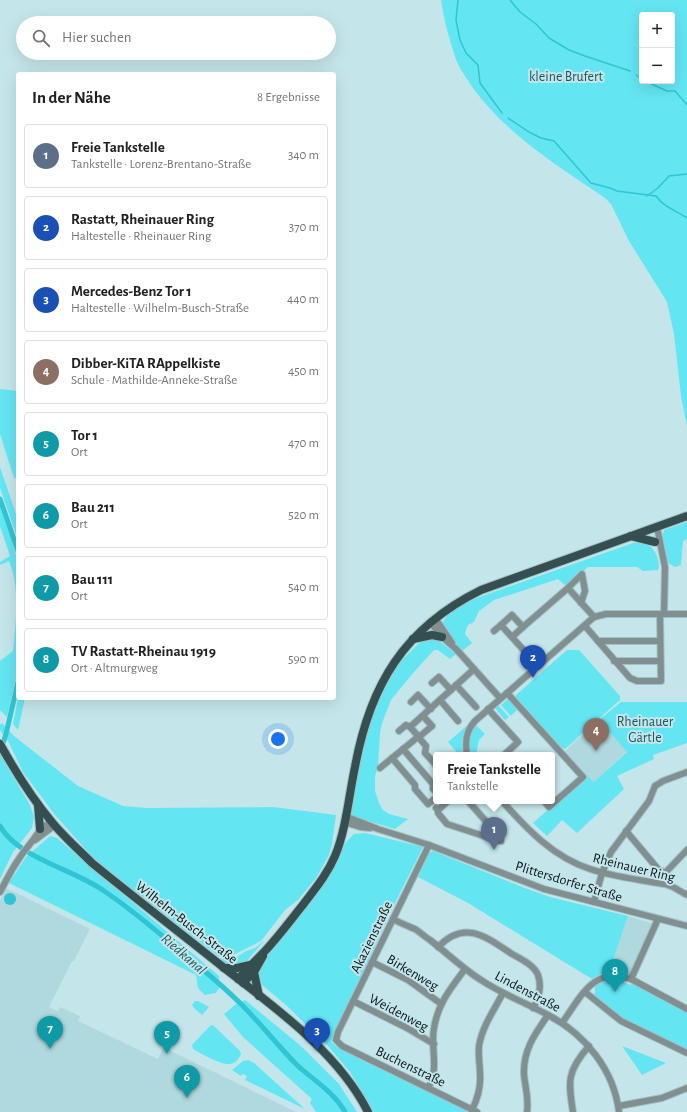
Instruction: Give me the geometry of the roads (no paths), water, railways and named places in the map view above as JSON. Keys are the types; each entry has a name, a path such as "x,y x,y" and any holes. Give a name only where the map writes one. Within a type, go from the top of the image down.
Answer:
{"main road":[{"path":"240,981 252,969 324,877 335,856 340,844 359,744 370,708 394,662 413,639 433,620 455,604 481,590 687,516"},
{"path":"630,536 655,542"},
{"path":"413,639 432,635 442,637"},
{"name":"Wilhelm-Busch-Straße","path":"0,744 38,804 53,824 92,863 300,1030 342,1072 368,1112"},
{"path":"38,804 40,829"},
{"path":"224,968 252,969"},
{"path":"252,969 259,996"}],"street":[{"path":"654,528 655,542 663,558"},
{"path":"584,626 630,678 637,681 661,681 660,641 665,567 654,528"},
{"path":"512,637 582,574 584,591 581,603"},
{"path":"568,588 594,617"},
{"path":"494,631 512,614 523,627"},
{"path":"467,752 466,743 468,731 475,720 594,617 606,614 687,614"},
{"path":"433,620 442,637 500,698"},
{"path":"433,620 456,650"},
{"path":"501,625 538,666"},
{"path":"598,641 660,641"},
{"path":"614,661 660,661"},
{"path":"410,727 474,669"},
{"path":"432,683 439,677 451,690"},
{"path":"456,685 476,707"},
{"path":"507,693 583,777 555,802"},
{"path":"411,702 418,695 431,709"},
{"path":"440,700 458,721"},
{"path":"488,709 518,742 507,752"},
{"path":"380,768 432,726 423,716"},
{"path":"399,731 406,725 410,727 426,746 425,753 433,762"},
{"path":"403,750 433,783"},
{"path":"392,758 415,785 415,789 428,804 433,801"},
{"path":"594,902 602,873 611,852 648,801 657,784 687,772"},
{"path":"436,804 438,813 447,824 501,841 500,837 471,804"},
{"path":"438,810 445,804"},
{"name":"Rheinauer Ring","path":"505,804 527,830 544,844 576,864 602,873 665,884 687,895"},
{"name":"Plittersdorfer Straße","path":"345,819 429,844 544,889 687,926"},
{"path":"0,892 20,855 40,829 53,824"},
{"path":"30,843 53,824"},
{"path":"626,831 658,869 665,873"},
{"name":"Akazienstraße","path":"336,1040 338,1032 429,844"},
{"path":"665,884 665,873 687,850"},
{"name":"Lindenstraße","path":"393,919 416,930 465,969 503,993 562,1023 588,1046 602,1063 614,1088 619,1109"},
{"path":"631,978 658,919"},
{"path":"438,947 448,938 459,933 474,933 489,939 529,964 537,974 540,987 539,994 533,1008"},
{"name":"Birkenweg","path":"372,962 408,980 440,1003"},
{"path":"428,1088 433,1078 434,1071 435,1057 433,1029 440,1003 465,969"},
{"path":"562,1023 585,992 598,979 615,975 631,978 687,1009"},
{"path":"585,992 620,1021 687,1053"},
{"path":"475,1111 480,1089 480,1042 485,1026 503,993"},
{"name":"Weidenweg","path":"353,1001 387,1017 434,1044"},
{"path":"527,1112 528,1102 524,1074 526,1055 530,1042 548,1015"},
{"name":"Buchenstraße","path":"336,1040 342,1046 475,1111"},
{"path":"573,1112 570,1084 571,1072 576,1062 588,1046"},
{"path":"619,1109 662,1098 687,1088"}],"waterway":[{"path":"458,0 456,20 460,40 466,53 478,65 480,83 502,113"},
{"path":"510,0 520,12 536,24 549,38 569,50 630,71"},
{"path":"652,84 667,91 675,91 687,105"},
{"path":"508,118 529,132 541,138 554,141 591,183 617,191 656,196 667,206 687,218"},
{"path":"647,196 658,188 669,176 687,174"},
{"name":"Riedkanal","path":"0,499 16,545"},
{"name":"Riedkanal","path":"0,753 16,691"},
{"name":"Riedkanal","path":"0,826 20,847 48,863 92,883 123,904 151,926 211,976 249,1012 297,1065 335,1098 345,1112"}],"place":[{"name":"Rastatt, Rheinauer Ring","path":"533,678"},
{"name":"Dibber-KiTA RAppelkiste","path":"596,751"},
{"name":"Freie Tankstelle","path":"494,850"},
{"name":"TV Rastatt-Rheinau 1919","path":"615,992"},
{"name":"Bau 111","path":"50,1049"},
{"name":"Mercedes-Benz Tor 1","path":"317,1051"},
{"name":"Tor 1","path":"167,1054"},
{"name":"Bau 211","path":"187,1098"}],"park label":[{"name":"kleine Brufert","path":"566,76"},
{"name":"Rheinauer Gärtle","path":"645,730"}]}
